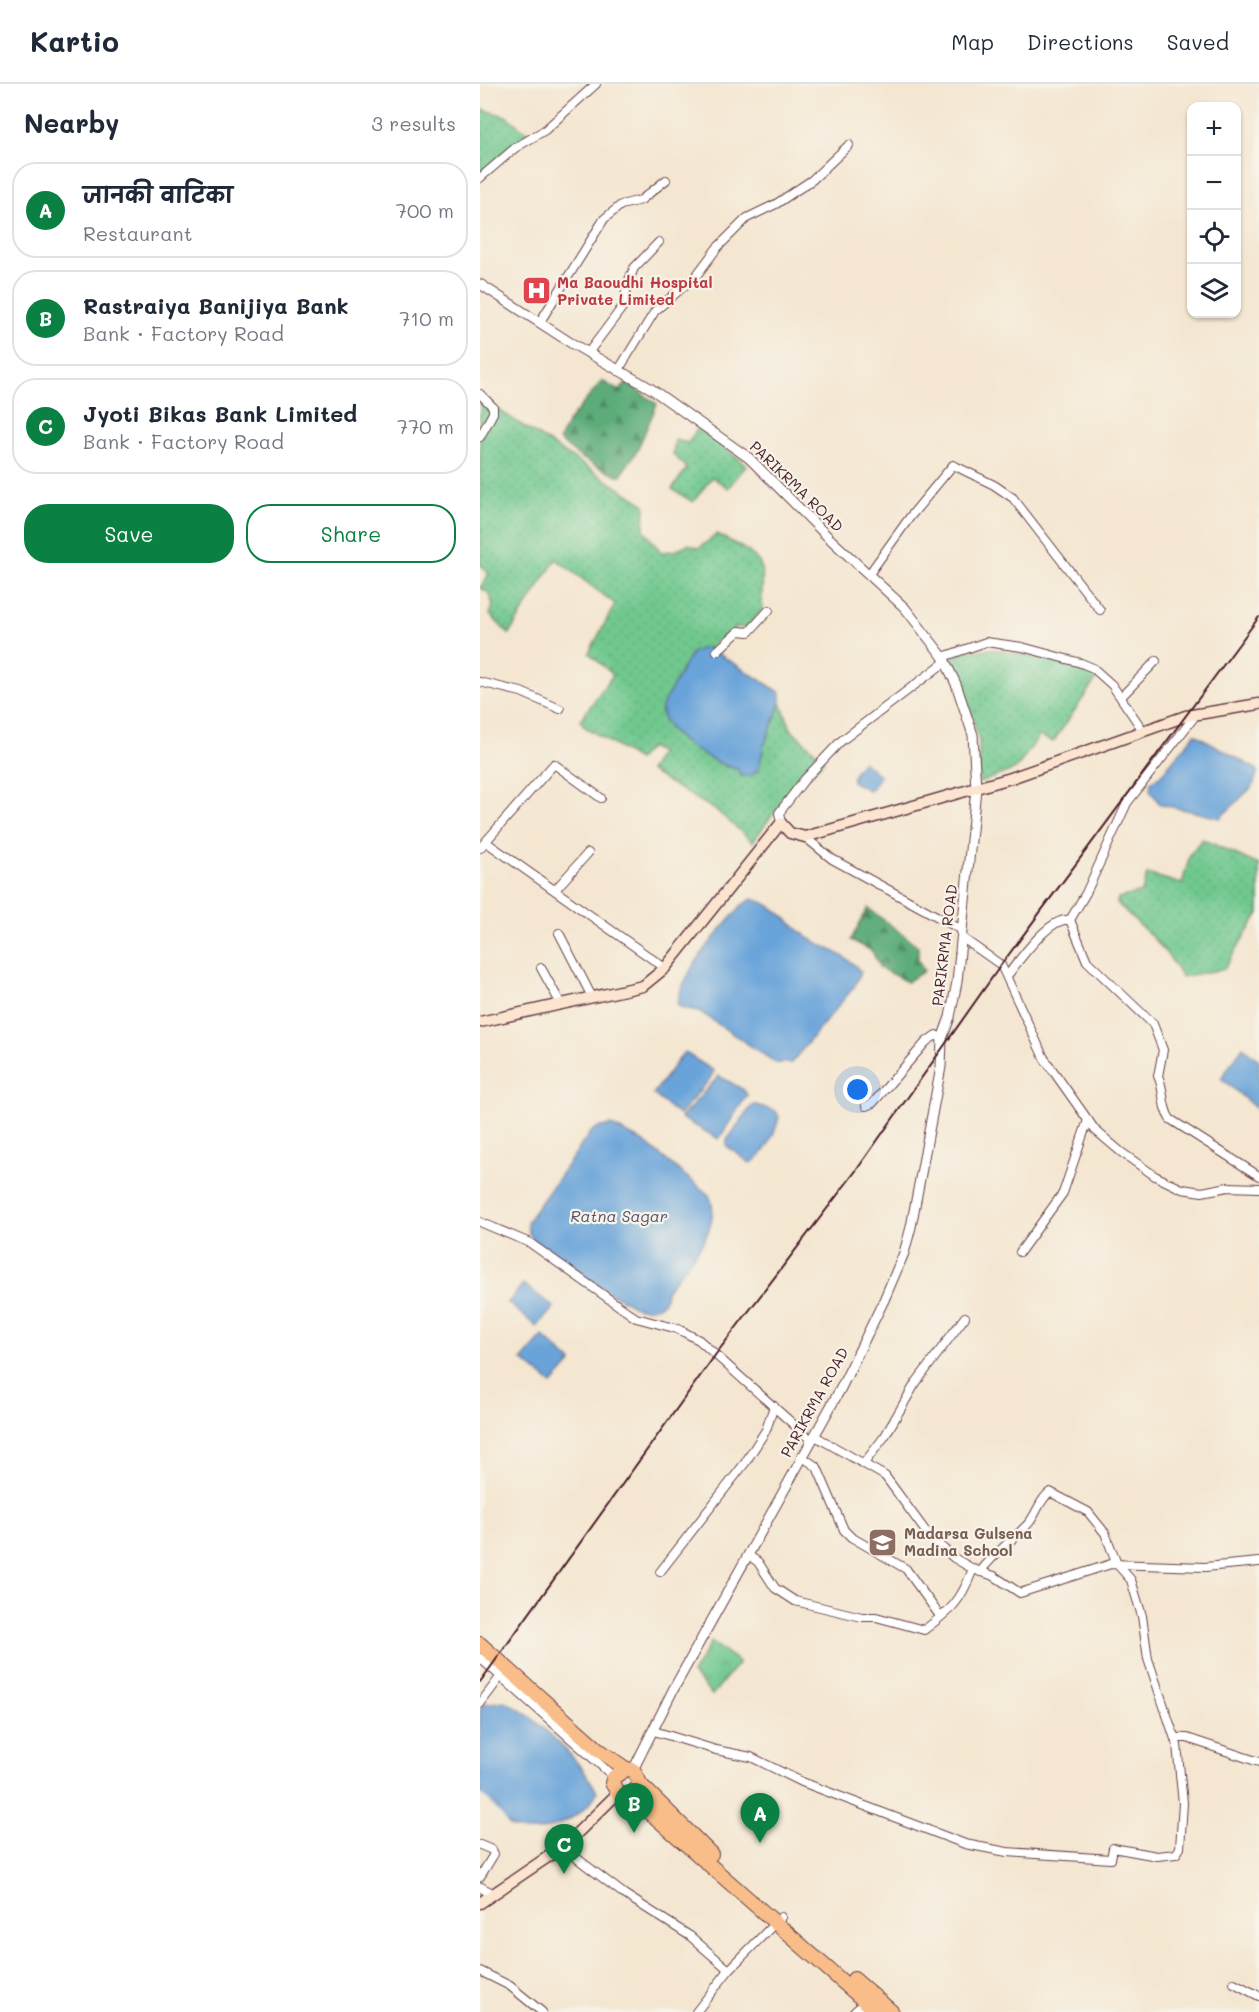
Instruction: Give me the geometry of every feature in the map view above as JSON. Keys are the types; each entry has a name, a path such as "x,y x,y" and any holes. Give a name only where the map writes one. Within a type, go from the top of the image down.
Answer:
{"highway":[{"path":"481,1651 640,1784 778,1919 869,1999 892,2012"},
{"path":"624,1772 614,1789 778,1919"},
{"path":"623,1795 636,1792 640,1784"},
{"path":"869,1999 877,2012"}],"main road":[{"path":"480,1022 643,986 665,968 781,824 790,833 805,837 976,789 1186,716 1259,704"},
{"path":"480,1903 562,1847 623,1795"}],"street":[{"path":"480,178 515,148 545,130 596,84"},
{"path":"618,371 655,311 696,276 717,248 747,218 776,204 812,180 849,145"},
{"path":"540,322 604,219 621,205 641,200 666,180"},
{"path":"588,353 624,305 627,285 634,268 659,242"},
{"name":"PARIKRMA ROAD","path":"480,284 588,353 650,388 749,458 905,608 944,659 973,735 976,789 962,933 950,1017 942,1039 941,1067 904,1253 861,1349 813,1438 673,1690 654,1731 624,1772"},
{"path":"480,394 493,407 493,413 480,437"},
{"path":"869,574 910,517 954,465 1013,498 1100,610"},
{"path":"717,651 739,631 749,632 769,610"},
{"path":"781,824 779,813 790,797 841,741 903,692 925,679 944,659 986,642 1022,647 1093,668 1122,696 1144,732"},
{"path":"1122,696 1156,661"},
{"path":"480,682 521,693 560,710"},
{"path":"1070,920 1086,893 1127,803 1195,716"},
{"path":"600,798 554,764 483,845 555,890 665,968"},
{"path":"805,837 822,853 842,866 962,933 986,952 1008,975 1022,1015 1044,1058 1095,1130 1120,1152 1155,1176 1182,1189 1202,1192 1228,1187 1259,1188"},
{"path":"555,890 588,853"},
{"path":"1008,975 1043,933 1056,922 1070,920"},
{"path":"1070,920 1087,961 1149,1018 1158,1034 1163,1058 1158,1076 1164,1088 1164,1106 1170,1119 1259,1176"},
{"path":"559,933 592,997"},
{"path":"542,968 561,1004"},
{"path":"866,1106 873,1103 926,1042 936,1035 942,1039"},
{"path":"1020,1252 1063,1193 1088,1120"},
{"path":"480,1222 530,1243 636,1318 678,1329 699,1340 813,1438 865,1462 885,1476 929,1536 954,1558 976,1571 994,1576 1020,1593 1117,1564 1205,1567 1259,1562"},
{"path":"865,1462 885,1436 915,1384 965,1317"},
{"path":"660,1572 745,1463 766,1430 774,1406"},
{"path":"801,1456 817,1467 844,1530 851,1537 906,1569 940,1616"},
{"path":"654,1731 716,1750 751,1757 802,1782 965,1844 1007,1852 1111,1859 1113,1848 1157,1856 1171,1856 1180,1848 1183,1803 1175,1738 1148,1659 1142,1616 1131,1580 1117,1564 1105,1533 1088,1512 1050,1492 1041,1501 1029,1522 976,1571 954,1608 940,1616 924,1630 876,1617 862,1617 795,1601 775,1588 758,1562 748,1555"},
{"path":"481,1651 501,1676 624,1772"},
{"path":"480,1704 501,1676"},
{"path":"1175,1738 1187,1738 1259,1762"},
{"path":"480,1845 492,1850 494,1854 480,1877"},
{"path":"562,1847 624,1894 690,1936 729,1970"},
{"path":"480,1887 493,1894"},
{"path":"696,2012 729,1970 778,1919"},
{"path":"480,1971 510,1986 542,2012"},
{"path":"1234,1983 1259,1996"},
{"path":"854,2012 869,1999"}],"green space":[{"path":"480,109 506,116 529,134 480,174"},
{"path":"602,381 619,391 627,383 657,404 637,451 620,476 587,461 559,440 568,422"},
{"path":"480,398 645,505 644,530 661,552 674,551 688,544 699,548 717,534 750,553 760,564 763,609 746,628 736,627 709,648 692,652 660,712 726,767 759,769 763,748 781,703 791,729 824,760 777,808 753,842 717,811 649,771 660,753 650,747 638,760 585,727 580,720 613,675 589,653 615,604 556,559 509,634 490,615 493,605 488,592 480,588 489,574 480,565"},
{"path":"698,428 747,465 728,488 712,477 693,502 672,489 687,468 673,454 675,440 688,443"},
{"path":"991,649 1061,661 1097,678 1053,742 1039,736 1016,769 979,783 979,741 969,705 949,659 962,652"},
{"path":"1202,839 1259,865 1259,913 1224,969 1181,977 1168,955 1117,903 1118,898 1142,892 1147,874 1182,884 1190,854"},
{"path":"868,908 918,946 918,960 924,971 907,982 880,968 872,951 851,940"},
{"path":"711,1642 739,1662 712,1695 692,1674"}],"water":[{"path":"709,648 781,693 781,703 763,748 759,769 750,776 741,776 738,769 715,761 688,745 667,725 662,714 663,704 692,652"},
{"path":"1195,734 1258,770 1253,786 1220,818 1160,804 1150,790 1151,782 1162,774"},
{"path":"863,761 880,776 873,788 868,790 852,781 854,772"},
{"path":"752,899 774,909 806,936 842,956 861,972 854,987 791,1063 776,1063 700,1012 680,1007 677,1003 681,989 695,963 742,905"},
{"path":"1243,1047 1259,1060 1259,1111 1221,1078"},
{"path":"684,1052 714,1071 679,1115 653,1094"},
{"path":"719,1076 744,1090 747,1095 719,1139 681,1118"},
{"path":"753,1104 776,1111 779,1117 765,1150 750,1163 727,1146 727,1140"},
{"name":"Ratna Sagar","path":"610,1125 644,1142 709,1195 712,1221 707,1234 692,1259 666,1291 664,1302 655,1307 633,1306 593,1283 548,1253 537,1244 528,1231 527,1222 590,1133 597,1128"},
{"path":"523,1284 554,1307 537,1327 508,1303"},
{"path":"543,1336 572,1362 552,1384 522,1360"},
{"path":"504,1701 529,1716 556,1740 569,1753 597,1792 583,1810 572,1818 546,1829 521,1830 510,1826 498,1807 480,1792 480,1710 484,1704"}],"waterway":[{"path":"485,1795 507,1821"}],"railway":[{"path":"480,1682 716,1354 858,1168 1001,965 1259,617"}],"place":[{"name":"Ma Baoudhi Hospital Private Limited","path":"536,291"},
{"name":"Madarsa Gulsena Madina School","path":"883,1542"},
{"name":"Rastraiya Banijiya Bank","path":"634,1833"},
{"name":"जानकी वाटिका","path":"760,1843"},
{"name":"Jyoti Bikas Bank Limited","path":"564,1874"}]}
